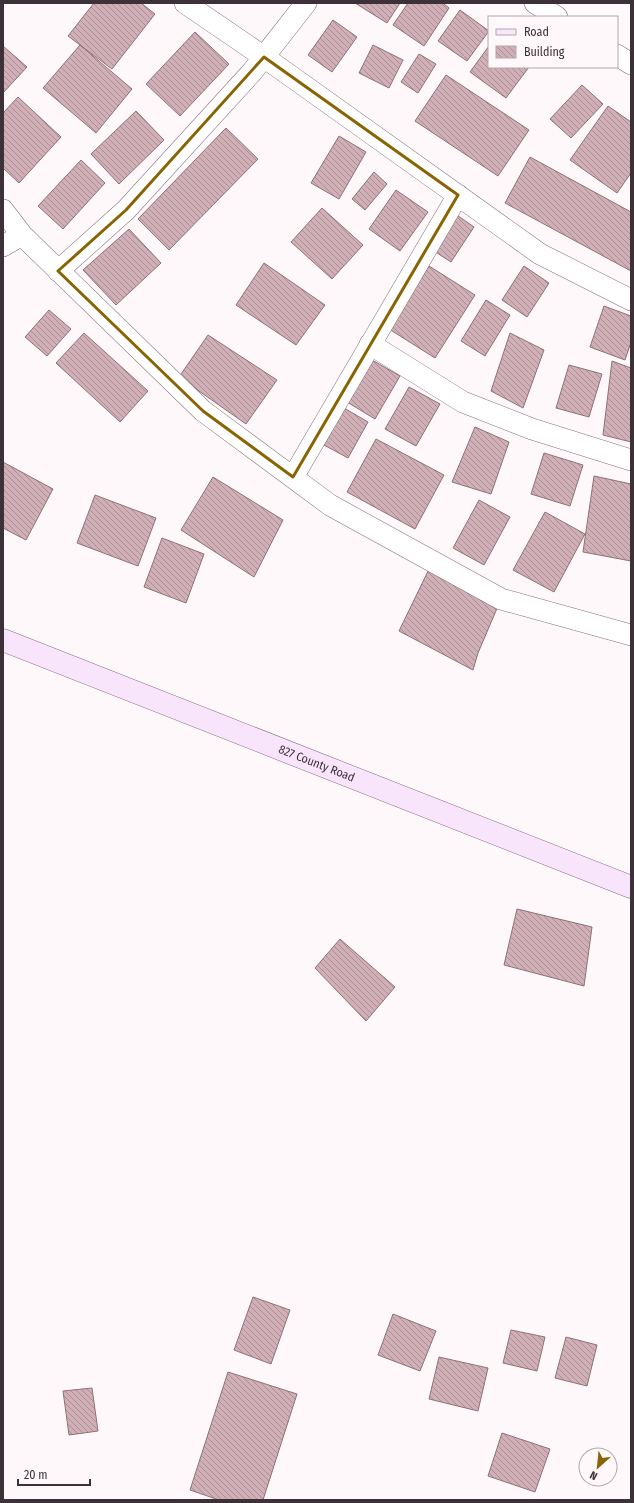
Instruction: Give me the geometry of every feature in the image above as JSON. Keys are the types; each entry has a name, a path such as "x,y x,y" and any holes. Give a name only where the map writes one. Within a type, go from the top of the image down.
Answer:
{"main road":[{"name":"827 County Road","path":"3,640 631,886"}],"street":[{"path":"185,3 264,57 540,254 631,300"},
{"path":"58,271 126,210 252,72 306,3"},
{"path":"535,3 555,16"},
{"path":"618,56 631,64"},
{"path":"293,477 458,195"},
{"path":"3,210 22,235 203,411 330,505 501,599 631,635"},
{"path":"3,246 22,235"},
{"path":"370,344 463,402 532,429 631,460"}],"highlighted area":[{"path":"264,57 458,195 293,477 203,411 58,271 126,210"}],"building":[{"path":"94,3 141,3 155,14 112,69 68,36"},
{"path":"355,3 400,3 387,23"},
{"path":"408,3 443,3 449,8 424,46 393,25"},
{"path":"460,10 488,30 467,61 438,41"},
{"path":"333,20 357,37 332,72 308,55"},
{"path":"195,32 229,64 180,116 146,84"},
{"path":"80,45 132,89 96,133 43,88"},
{"path":"373,45 403,60 389,88 359,73"},
{"path":"3,46 27,67 3,93"},
{"path":"488,47 488,68 528,68 506,98 470,72"},
{"path":"419,54 436,64 418,93 401,82"},
{"path":"446,75 529,130 498,176 415,121"},
{"path":"582,85 603,104 571,138 550,119"},
{"path":"18,97 61,137 19,183 3,168 3,113"},
{"path":"608,106 631,122 631,173 617,193 570,160"},
{"path":"136,111 164,140 119,184 91,154"},
{"path":"226,128 258,159 169,250 138,219"},
{"path":"339,136 366,152 339,199 311,183"},
{"path":"530,157 631,212 631,271 505,203"},
{"path":"81,160 105,183 63,229 38,206"},
{"path":"374,172 387,184 365,210 352,199"},
{"path":"396,190 428,212 400,251 369,229"},
{"path":"322,208 363,245 332,279 291,242"},
{"path":"454,213 474,227 451,262 431,249"},
{"path":"129,229 161,263 116,305 83,270"},
{"path":"264,263 325,305 296,345 236,305"},
{"path":"429,266 475,295 435,358 389,329"},
{"path":"524,266 549,283 527,317 502,300"},
{"path":"486,300 510,315 485,356 461,341"},
{"path":"604,306 631,316 631,342 625,360 590,347"},
{"path":"49,310 71,329 47,356 25,337"},
{"path":"84,333 148,391 120,422 56,363"},
{"path":"510,333 544,350 523,408 491,391"},
{"path":"208,335 277,380 246,424 179,377"},
{"path":"372,360 400,376 375,419 347,402"},
{"path":"612,361 631,368 631,442 603,435"},
{"path":"569,365 602,374 589,417 556,408"},
{"path":"409,387 440,404 416,446 385,429"},
{"path":"344,408 368,422 348,458 324,445"},
{"path":"475,427 509,442 491,494 452,482"},
{"path":"376,439 444,475 415,529 347,492"},
{"path":"544,453 583,465 570,506 531,494"},
{"path":"3,462 53,489 26,540 3,528"},
{"path":"594,476 631,484 631,561 583,552"},
{"path":"213,477 283,520 254,577 181,530"},
{"path":"95,495 156,518 138,566 77,543"},
{"path":"479,500 510,517 484,565 453,548"},
{"path":"545,512 585,534 554,592 513,570"},
{"path":"162,538 204,554 186,603 144,587"},
{"path":"430,567 501,599 478,653 473,670 399,631"},
{"path":"517,909 592,927 584,986 504,965"},
{"path":"340,939 395,987 366,1021 315,968"},
{"path":"253,1297 290,1310 271,1364 234,1350"},
{"path":"393,1314 436,1331 420,1371 378,1355"},
{"path":"511,1330 545,1337 537,1371 503,1363"},
{"path":"566,1337 597,1345 587,1386 555,1378"},
{"path":"439,1357 488,1368 478,1411 429,1399"},
{"path":"228,1372 297,1394 263,1500 219,1500 190,1490"},
{"path":"92,1388 98,1431 69,1435 63,1391"},
{"path":"502,1433 550,1449 535,1492 488,1476"}]}
